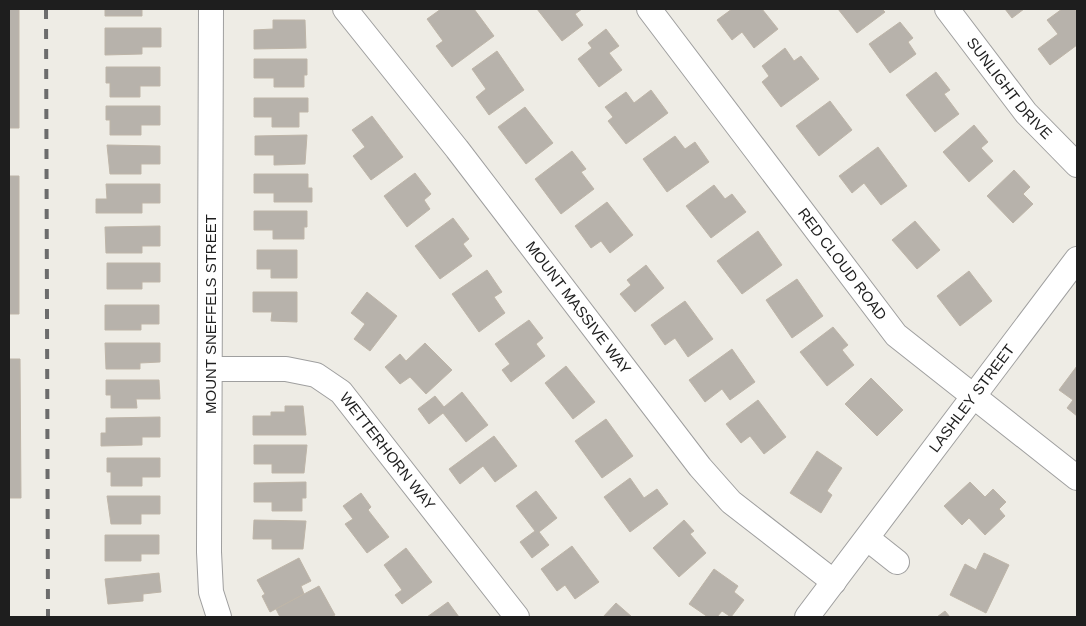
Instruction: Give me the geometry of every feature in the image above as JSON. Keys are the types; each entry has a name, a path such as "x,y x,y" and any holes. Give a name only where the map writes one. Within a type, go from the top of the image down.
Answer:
{"street":[{"name":"MOUNT SNEFFELS STREET","path":"211,9 209,552 211,592 220,617"},
{"name":"MOUNT MASSIVE WAY","path":"345,9 457,150 700,468 731,502 834,582"},
{"name":"RED CLOUD ROAD","path":"649,9 896,335 1077,478"},
{"name":"SUNLIGHT DRIVE","path":"947,9 1026,113 1077,165"},
{"name":"LASHLEY STREET","path":"807,617 868,539 1077,260"},
{"name":"WETTERHORN WAY","path":"211,369 286,369 316,375 341,392 517,617"},
{"path":"868,539 897,562"}],"building":[{"path":"9,9 19,9 19,128 9,128"},
{"path":"105,9 142,9 142,16 105,16"},
{"path":"441,9 474,9 494,36 452,67 436,46 443,41 427,19"},
{"path":"537,9 582,9 575,14 583,25 562,41"},
{"path":"732,9 762,9 778,29 754,48 742,32 732,40 717,20"},
{"path":"838,9 882,9 885,12 857,33"},
{"path":"1005,9 1024,9 1012,18"},
{"path":"1062,9 1074,9 1077,12 1077,45 1050,65 1038,49 1058,34 1047,20"},
{"path":"273,20 305,20 306,48 254,49 254,30 273,29"},
{"path":"900,22 913,38 908,42 916,54 890,73 869,44"},
{"path":"105,28 161,28 161,47 142,47 142,54 105,55"},
{"path":"606,29 619,46 609,53 622,70 599,87 578,59 592,48 588,43"},
{"path":"785,48 794,61 801,56 819,79 781,107 762,82 769,76 762,66"},
{"path":"497,51 524,90 489,115 476,97 486,89 472,69"},
{"path":"254,59 307,59 307,75 304,75 304,87 274,87 274,78 254,78"},
{"path":"106,67 160,67 160,86 140,86 140,97 110,97 110,83 106,83"},
{"path":"936,72 950,90 944,94 959,114 935,132 906,95"},
{"path":"651,90 668,113 626,144 608,121 613,117 605,107 626,92 634,103"},
{"path":"254,98 308,98 308,112 299,112 299,127 272,127 272,117 254,117"},
{"path":"830,101 852,130 819,156 796,126"},
{"path":"106,106 160,106 160,125 141,125 141,135 110,135 110,120 106,120"},
{"path":"525,107 553,143 526,164 498,127"},
{"path":"372,116 403,157 371,180 353,156 365,147 352,130"},
{"path":"974,125 988,142 981,148 993,161 969,182 943,152"},
{"path":"307,135 305,164 274,165 274,155 255,155 255,136"},
{"path":"675,136 685,149 695,142 709,162 667,192 643,159"},
{"path":"107,145 160,146 160,164 141,164 141,174 110,174"},
{"path":"878,147 907,186 881,205 864,183 852,193 839,176"},
{"path":"572,151 586,169 581,172 594,189 561,214 535,179"},
{"path":"1014,170 1030,187 1023,194 1033,204 1013,223 987,196"},
{"path":"415,173 431,194 424,200 430,209 407,227 384,196"},
{"path":"254,174 308,174 308,188 312,188 312,202 274,202 274,193 254,193"},
{"path":"9,176 19,176 19,314 9,314"},
{"path":"106,184 160,184 160,203 142,203 142,213 96,213 96,199 107,199"},
{"path":"714,185 725,199 732,194 746,212 711,238 686,206"},
{"path":"607,202 633,235 610,253 601,241 591,248 575,226"},
{"path":"254,211 307,211 307,227 304,227 304,239 273,239 273,230 254,230"},
{"path":"453,218 469,239 463,244 472,256 440,279 415,246"},
{"path":"915,221 940,250 917,269 892,240"},
{"path":"160,226 160,246 142,246 142,253 106,253 105,227"},
{"path":"758,231 782,265 742,294 717,261"},
{"path":"257,250 297,250 297,278 271,278 271,269 257,269"},
{"path":"107,263 160,263 160,282 142,282 142,289 107,289"},
{"path":"646,265 664,288 635,312 620,294 631,285 627,280"},
{"path":"487,270 502,292 494,297 505,313 479,332 452,294"},
{"path":"969,271 992,301 960,326 937,296"},
{"path":"797,279 823,316 792,338 766,300"},
{"path":"253,292 297,292 297,322 271,321 272,312 253,312"},
{"path":"367,292 397,316 370,351 354,339 365,324 351,313"},
{"path":"685,301 713,339 688,357 675,338 665,345 651,325"},
{"path":"105,305 159,305 159,324 141,324 141,330 105,330"},
{"path":"529,320 543,338 536,344 545,356 511,382 502,370 510,364 495,344"},
{"path":"833,327 848,345 842,350 854,365 827,386 800,352"},
{"path":"105,343 160,343 160,362 140,363 140,369 106,369"},
{"path":"425,343 452,370 426,394 410,377 400,384 385,367 400,354 406,361"},
{"path":"732,349 755,382 730,400 722,389 705,402 689,380"},
{"path":"9,359 20,359 21,498 9,498"},
{"path":"566,366 595,402 573,419 545,383"},
{"path":"1077,366 1077,416 1067,408 1073,400 1059,390"},
{"path":"871,378 903,410 877,436 845,404"},
{"path":"106,380 159,380 160,399 136,399 137,408 111,408 111,395 106,395"},
{"path":"462,392 488,425 466,442 443,413 429,424 418,409 435,396 444,407"},
{"path":"758,400 786,437 764,454 750,436 741,443 726,424"},
{"path":"285,406 303,406 306,435 253,435 253,416 271,416 271,412 285,412"},
{"path":"160,417 160,437 142,437 142,445 101,446 101,433 106,433 106,418"},
{"path":"606,419 633,456 602,478 575,441"},
{"path":"494,436 517,466 495,482 483,466 460,484 449,469"},
{"path":"254,445 307,445 304,473 272,473 272,464 254,464"},
{"path":"817,451 842,468 827,491 832,495 821,513 790,493"},
{"path":"107,458 160,458 160,477 142,477 142,486 111,486 111,472 107,472"},
{"path":"630,478 644,498 657,489 668,504 630,532 604,497"},
{"path":"306,482 306,498 302,498 302,511 272,511 272,502 254,502 254,483"},
{"path":"970,482 985,497 993,489 1006,502 999,509 1005,516 985,535 969,518 962,525 944,506"},
{"path":"536,491 557,518 539,532 549,545 532,558 520,542 535,531 516,506"},
{"path":"361,493 371,507 368,510 389,537 367,553 345,524 353,519 343,506"},
{"path":"107,496 160,496 160,514 141,514 141,524 111,524"},
{"path":"254,520 306,521 303,549 272,549 272,539 253,539"},
{"path":"684,520 694,531 690,534 706,553 679,577 653,548"},
{"path":"105,535 159,535 159,554 141,554 141,561 105,561"},
{"path":"572,546 599,582 575,599 565,585 557,591 541,569"},
{"path":"406,548 432,582 402,604 395,595 402,590 384,565"},
{"path":"984,553 1009,565 986,613 950,595 965,564 976,570"},
{"path":"299,558 311,581 301,586 304,594 270,612 262,596 265,594 257,580"},
{"path":"714,569 738,586 734,592 744,600 731,617 722,611 717,617 708,617 689,604"},
{"path":"159,573 161,592 143,594 143,601 108,604 105,579"},
{"path":"319,586 335,615 331,617 280,617 276,609"},
{"path":"448,602 459,617 427,617"},
{"path":"616,603 632,617 603,617"},
{"path":"945,611 950,617 937,617"}],"railway":[{"path":"46,9 48,617"}]}
